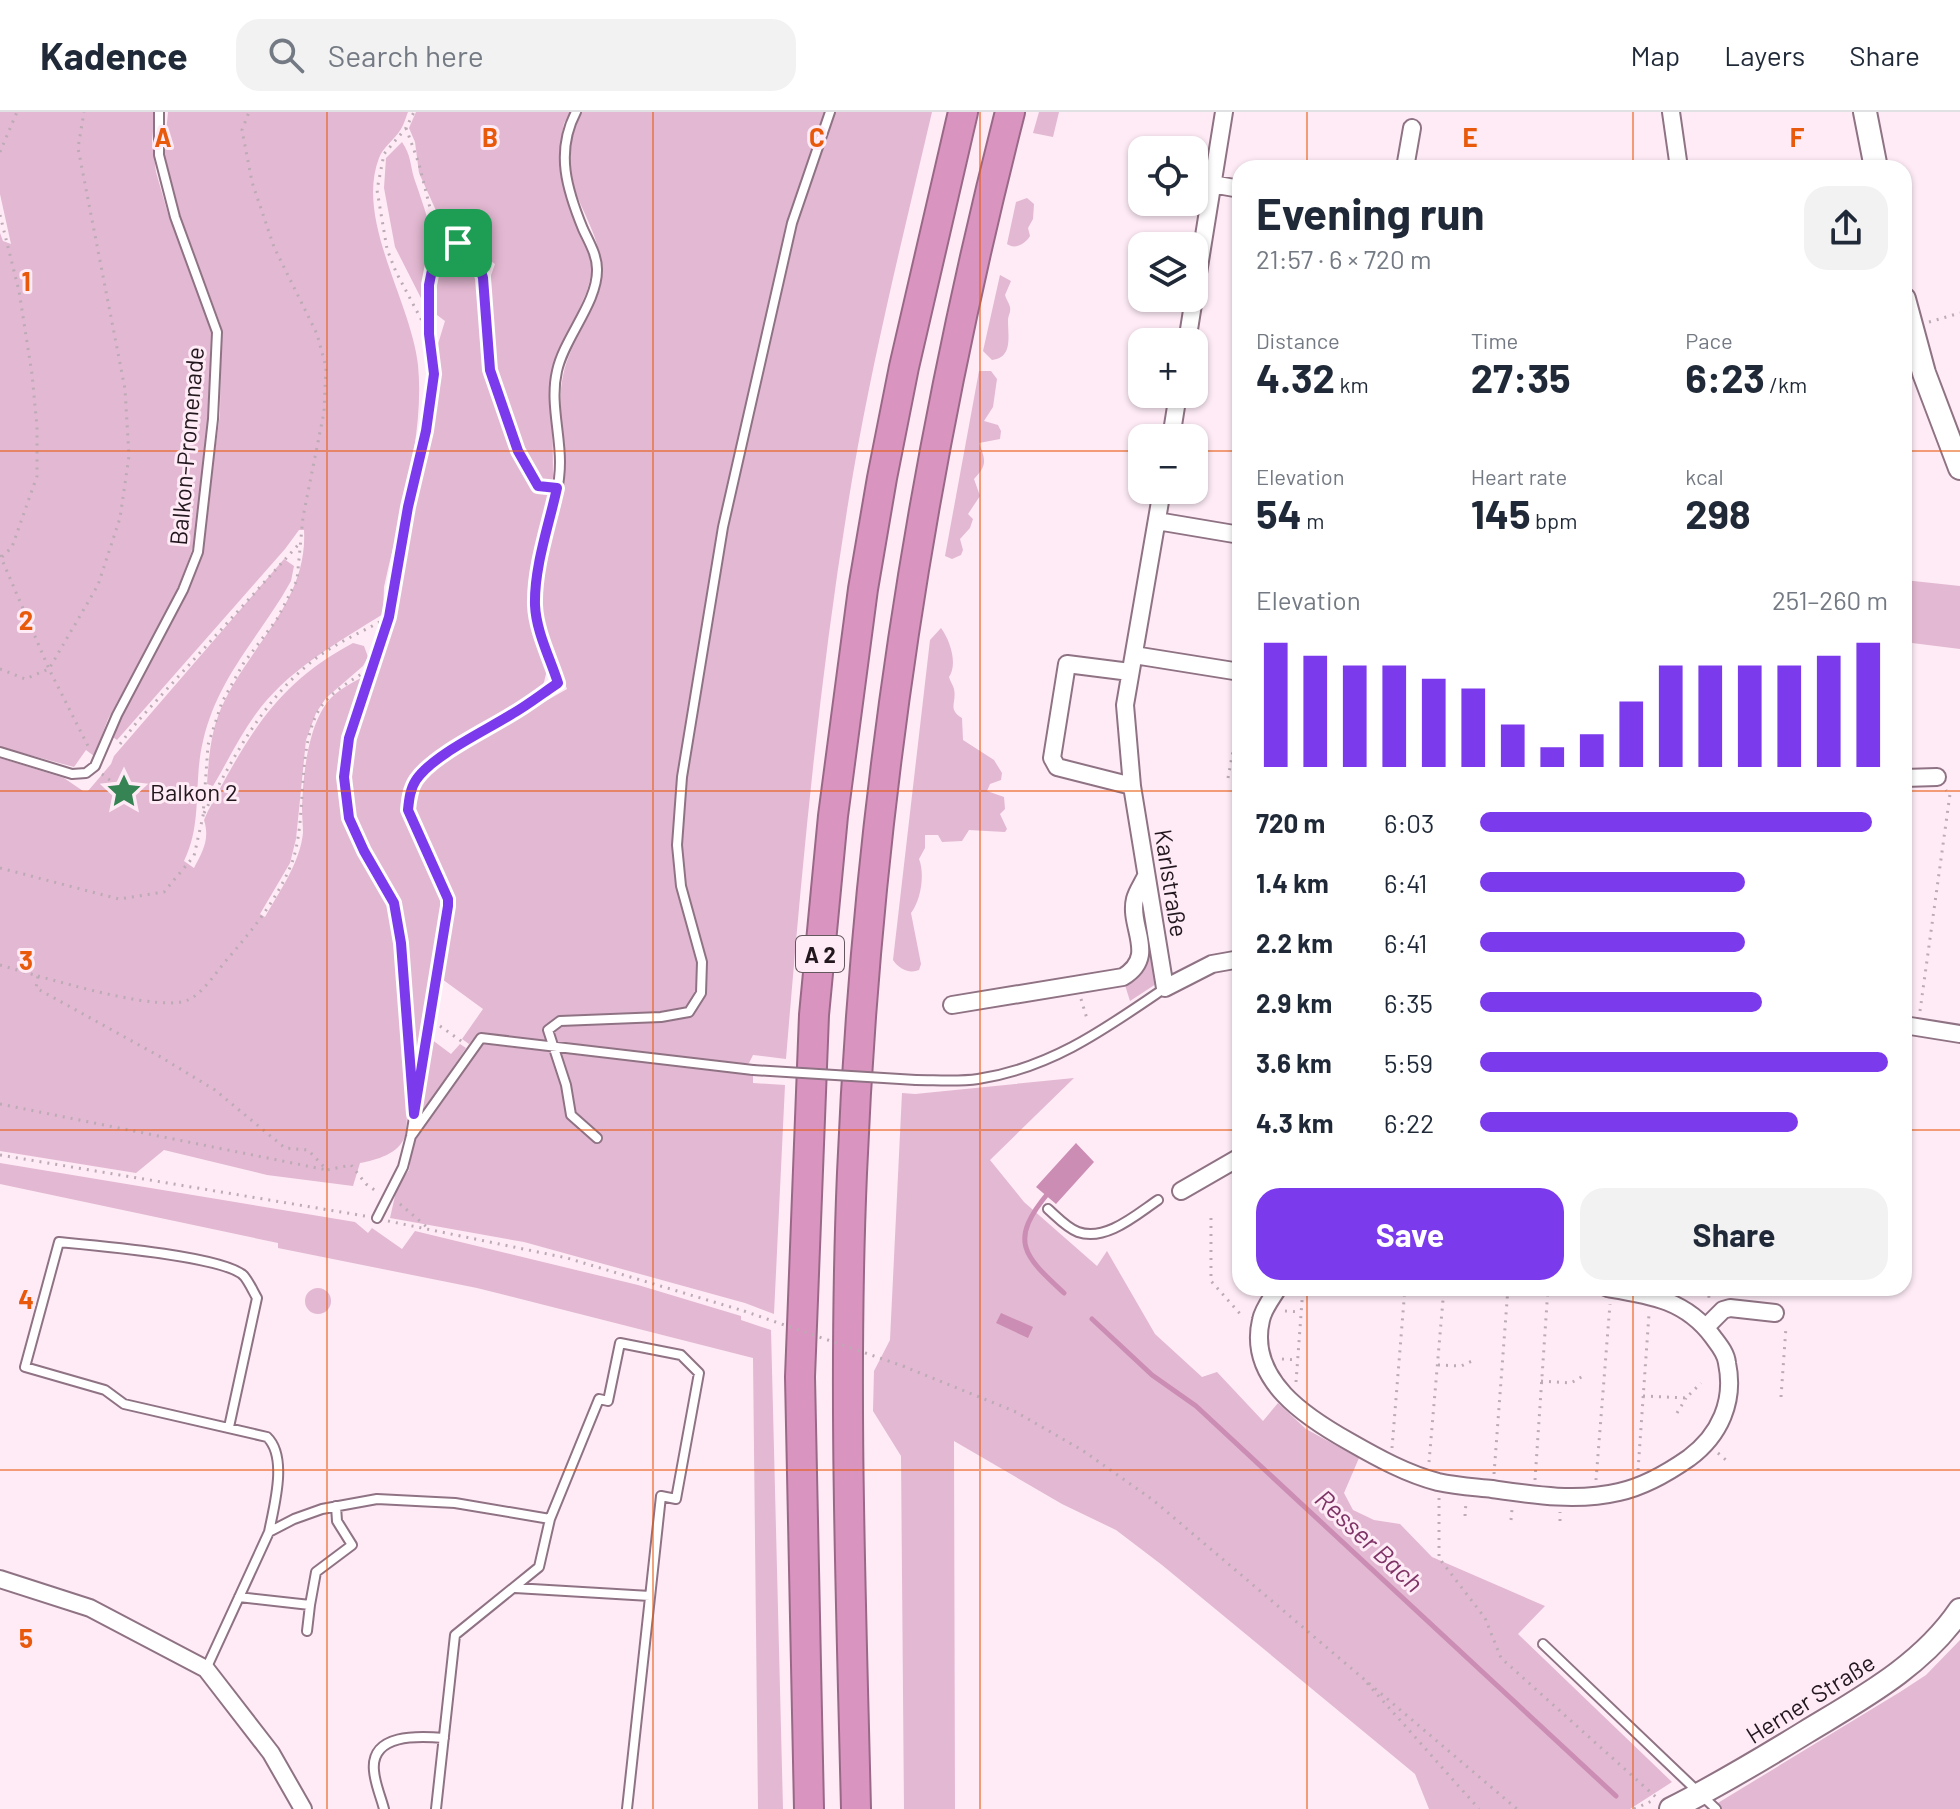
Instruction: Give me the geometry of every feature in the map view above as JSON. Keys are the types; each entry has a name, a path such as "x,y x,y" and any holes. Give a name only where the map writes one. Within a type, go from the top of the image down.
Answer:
{"highway":[{"name":"A 2","path":"809,1809 800,1377 814,1015 833,816 863,589 904,367 963,112"},
{"name":"A 2","path":"856,1809 848,1319 861,1023 879,814 907,603 948,376 1010,112"}],"main road":[{"path":"1865,112 1874,160"},
{"path":"1912,339 1960,468"},
{"name":"Herner Straße","path":"1671,1809 1707,1802 1782,1747 1898,1674 1920,1656 1960,1610"}],"street":[{"path":"1204,232 1224,112"},
{"path":"1671,112 1678,160"},
{"path":"1406,160 1412,128"},
{"path":"1212,184 1232,188"},
{"name":"Karlstraße","path":"1160,504 1125,705 1132,786 1165,988"},
{"path":"1157,521 1232,534"},
{"path":"1134,655 1232,671"},
{"path":"1130,672 1067,664 1052,758 1057,767 1132,786"},
{"path":"1912,778 1937,777"},
{"path":"952,1005 1123,977 1132,971 1141,953 1134,901 1146,876"},
{"path":"1165,988 1212,964 1232,960"},
{"path":"1912,1026 1960,1034"},
{"path":"1181,1191 1232,1162"},
{"path":"1273,1296 1261,1318 1259,1334 1262,1357 1271,1378 1295,1406 1330,1432 1391,1464 1433,1480 1534,1496 1595,1496 1621,1492 1678,1465 1703,1447 1723,1415 1730,1391 1726,1357 1706,1327 1681,1306 1653,1296"},
{"path":"1706,1327 1723,1310 1730,1308 1775,1313"},
{"path":"0,1579 90,1608 206,1669 271,1753 303,1809"}],"lane":[{"name":"Balkon-Promenade","path":"86,773 95,766 117,715 183,590 198,552 213,419 217,332 175,217 162,168 159,112"},
{"path":"377,1218 403,1167 411,1136 448,906 448,899 408,810 414,782 460,745 558,683 535,604 560,463 554,391 557,368 595,286 597,270 595,254 565,178 567,133 576,112"},
{"path":"597,1138 571,1115 566,1085 548,1030 560,1021 661,1017 689,1012 701,993 702,962 681,886 677,845 682,777 723,527 792,223 830,112"},
{"path":"0,752 72,774 86,773"},
{"path":"411,1136 481,1038 753,1070 916,1080 976,1079 1035,1066 1092,1037 1165,988"},
{"path":"1048,1209 1077,1232 1095,1234 1115,1228 1158,1200"},
{"path":"206,1669 269,1532 276,1496 276,1445 267,1437 124,1404 105,1390 25,1367 59,1242 153,1252 214,1264 243,1274 257,1298 229,1427"},
{"path":"436,1809 455,1635 539,1567 550,1519 599,1399 608,1401 620,1343 681,1355 699,1373 676,1499 661,1496 627,1809"},
{"path":"269,1532 294,1519 336,1506 377,1499 455,1503 550,1519"},
{"path":"307,1631 316,1572 352,1545 337,1521 336,1506"},
{"path":"514,1587 650,1596"},
{"path":"239,1597 310,1605"},
{"path":"1543,1644 1707,1802"},
{"path":"384,1809 373,1770 376,1758 385,1745 412,1735 444,1738"}],"path":[{"path":"0,152 17,112"},
{"path":"0,669 25,679 49,669 98,585 120,518 129,456 125,389 78,148 84,112"},
{"path":"0,868 119,899 164,892 194,856 203,816 208,745 222,702 243,664 277,619 297,580 324,412 326,367 317,334 274,247 252,182 242,130 249,112"},
{"path":"414,112 406,128 384,154 377,190 387,249 429,334"},
{"path":"406,128 419,164 438,240 429,285 429,334 434,374 426,431 408,507 389,617 349,738 344,777 349,818 394,903 401,943 411,1067"},
{"path":"0,215 19,291 37,427 37,476 12,547 1,557 49,669 93,754 86,773"},
{"path":"438,240 458,243 476,254 483,278 490,370 509,425 531,477 538,486 557,488"},
{"path":"1912,333 1960,313"},
{"path":"95,766 114,752 137,722 301,542"},
{"path":"203,816 229,766 267,705 321,655 389,617"},
{"path":"0,965 113,994 167,1003 188,1000 259,922 292,864 302,811 301,786 313,727 323,705 375,665"},
{"path":"1228,778 1232,756"},
{"path":"102,775 124,791"},
{"path":"1912,1020 1950,794 1937,777"},
{"path":"38,976 36,988 204,1083 285,1148 308,1150 327,1170"},
{"path":"1076,984 1092,1037"},
{"path":"446,1031 463,1042"},
{"path":"0,1104 327,1170 351,1165 366,1184 378,1193 389,1195 429,1229"},
{"path":"0,1155 377,1218 567,1258 744,1311 903,1366 1016,1412 1082,1450 1153,1500 1517,1809"},
{"path":"1211,1218 1211,1281 1259,1334"},
{"path":"1295,1406 1302,1296"},
{"path":"1391,1464 1404,1296"},
{"path":"1443,1296 1431,1448 1439,1558 1485,1618 1501,1658 1658,1799 1634,1809"},
{"path":"1492,1489 1507,1296"},
{"path":"1534,1496 1547,1296"},
{"path":"1595,1496 1608,1296"},
{"path":"1637,1485 1650,1296"},
{"path":"1775,1313 1786,1323 1781,1397"},
{"path":"1438,1365 1461,1366 1472,1361"},
{"path":"1541,1381 1571,1383 1583,1376"},
{"path":"1677,1413 1701,1383"},
{"path":"1643,1396 1686,1398"},
{"path":"1360,1675 1479,1809"}],"shaded area":[{"path":"0,112 155,112 152,141 156,172 211,331 209,416 193,547 172,602 108,719 94,756 86,750 74,767 0,747 0,233 3,241 11,244 0,194"},
{"path":"168,112 408,112 401,129 379,158 373,182 379,234 413,340 419,392 414,448 384,587 383,614 318,656 274,692 248,726 213,786 207,784 217,720 237,679 288,599 303,555 304,530 299,530 117,740 113,737 132,693 188,592 202,547 220,414 221,326 175,202 164,153"},
{"path":"416,112 571,112 564,123 561,140 563,183 569,207 588,248 591,276 552,370 553,477 531,593 531,613 548,666 544,682 540,692 512,711 423,763 410,782 405,800 407,818 431,873 442,913 413,1076 404,931 396,901 364,849 353,819 349,776 353,737 395,610 392,608 435,394 434,357 445,321 425,306 395,247 384,188 386,158 402,142 409,155 433,239 472,257 480,281 490,278 495,264 443,226 419,173 415,142 409,128"},
{"path":"582,112 932,112 870,383 841,547 813,766 786,1059 753,1055 749,1063 743,1065 477,1034 469,1044 462,1039 483,1009 442,979 454,902 415,809 419,789 429,773 465,747 567,689 544,630 539,594 564,485 560,403 563,376 595,300 601,274 600,254 577,196 568,156 571,135"},
{"path":"1039,112 1059,112 1053,137 1033,133"},
{"path":"1027,198 1034,204 1033,219 1028,228 1030,236 1020,245 1010,246 1007,244 1016,202"},
{"path":"1000,275 1011,281 1005,295 1010,306 1008,339 1003,355 992,360 983,351"},
{"path":"979,371 991,371 997,379 993,407 984,421 998,425 1000,439 979,443 984,462 974,479 980,496 968,514 973,519 960,539 961,555 952,559 945,556"},
{"path":"284,559 294,566 291,581 229,677 210,718 200,756 194,832 184,861 194,868 205,845 204,820 208,811 267,714 303,676 326,659 353,643 364,646 368,657 363,666 326,698 316,713 306,740 296,839 290,863 260,914 265,917 298,855 303,833 305,770 318,718 332,697 363,677 344,748 341,801 348,832 386,895 394,921 406,1060 405,1136 392,1152 360,1163 353,1186 267,1175 164,1150 136,1173 0,1151 0,758 64,778 88,791 114,756"},
{"path":"1912,581 1960,586 1960,649 1912,643"},
{"path":"941,628 952,652 953,666 949,677 955,694 954,709 962,718 963,740 994,760 1002,773 1001,780 990,784 987,791 1004,797 1005,809 1000,814 1007,829 1005,832 969,830 962,841 942,842 938,835 925,835 925,848 919,859 921,887 911,913 921,964 919,970 908,971 893,960 930,640"},
{"path":"1144,907 1156,984 1130,1001 1124,982 1134,978 1144,962 1140,908"},
{"path":"431,1039 451,1054 460,1044 466,1048 420,1117"},
{"path":"483,1044 753,1075 753,1083 785,1085 774,1314 745,1303 524,1242 390,1218 397,1187 409,1170 413,1144"},
{"path":"1074,1078 990,1160 1024,1202 1097,1266 1107,1251 1155,1334 1202,1377 1217,1372 1263,1421 1278,1403 1306,1429 1359,1458 1344,1493 1353,1510 1374,1520 1400,1524 1432,1557 1545,1606 1518,1634 1672,1782 1630,1809 1429,1809 1415,1774 1162,1565 1116,1530 1062,1504 954,1441 955,1809 904,1809 901,1456 873,1411 874,1371 890,1340 902,1093"},
{"path":"1076,1143 1094,1162 1056,1204 1036,1187"},
{"path":"0,1163 355,1222 368,1233 372,1228 402,1249 415,1231 638,1285 741,1316 741,1320 771,1330 783,1809 758,1809 753,1358 477,1288 278,1248 278,1243 0,1184"},
{"path":"318,1288 327,1292 331,1301 327,1310 318,1314 309,1310 305,1301 309,1292"},
{"path":"1001,1313 1033,1327 1028,1338 996,1323"},
{"path":"1960,1640 1960,1809 1708,1809 1926,1675"}],"waterway":[{"name":"Resser Bach","path":"1049,1192 1028,1223 1026,1247 1039,1268 1064,1293"},
{"name":"Resser Bach","path":"1092,1319 1152,1375 1196,1406 1616,1796"}],"place":[{"name":"Balkon 2","path":"124,791"}],"route":[{"path":"438,240 458,243 476,254 483,278 490,370 518,451 538,486 557,488 535,604 558,683 460,745 414,782 408,810 448,899 448,906 414,1114 401,943 394,903 349,818 344,777 349,738 389,617 408,507 426,431 434,374 429,334 429,285 433,256 438,240"}]}
